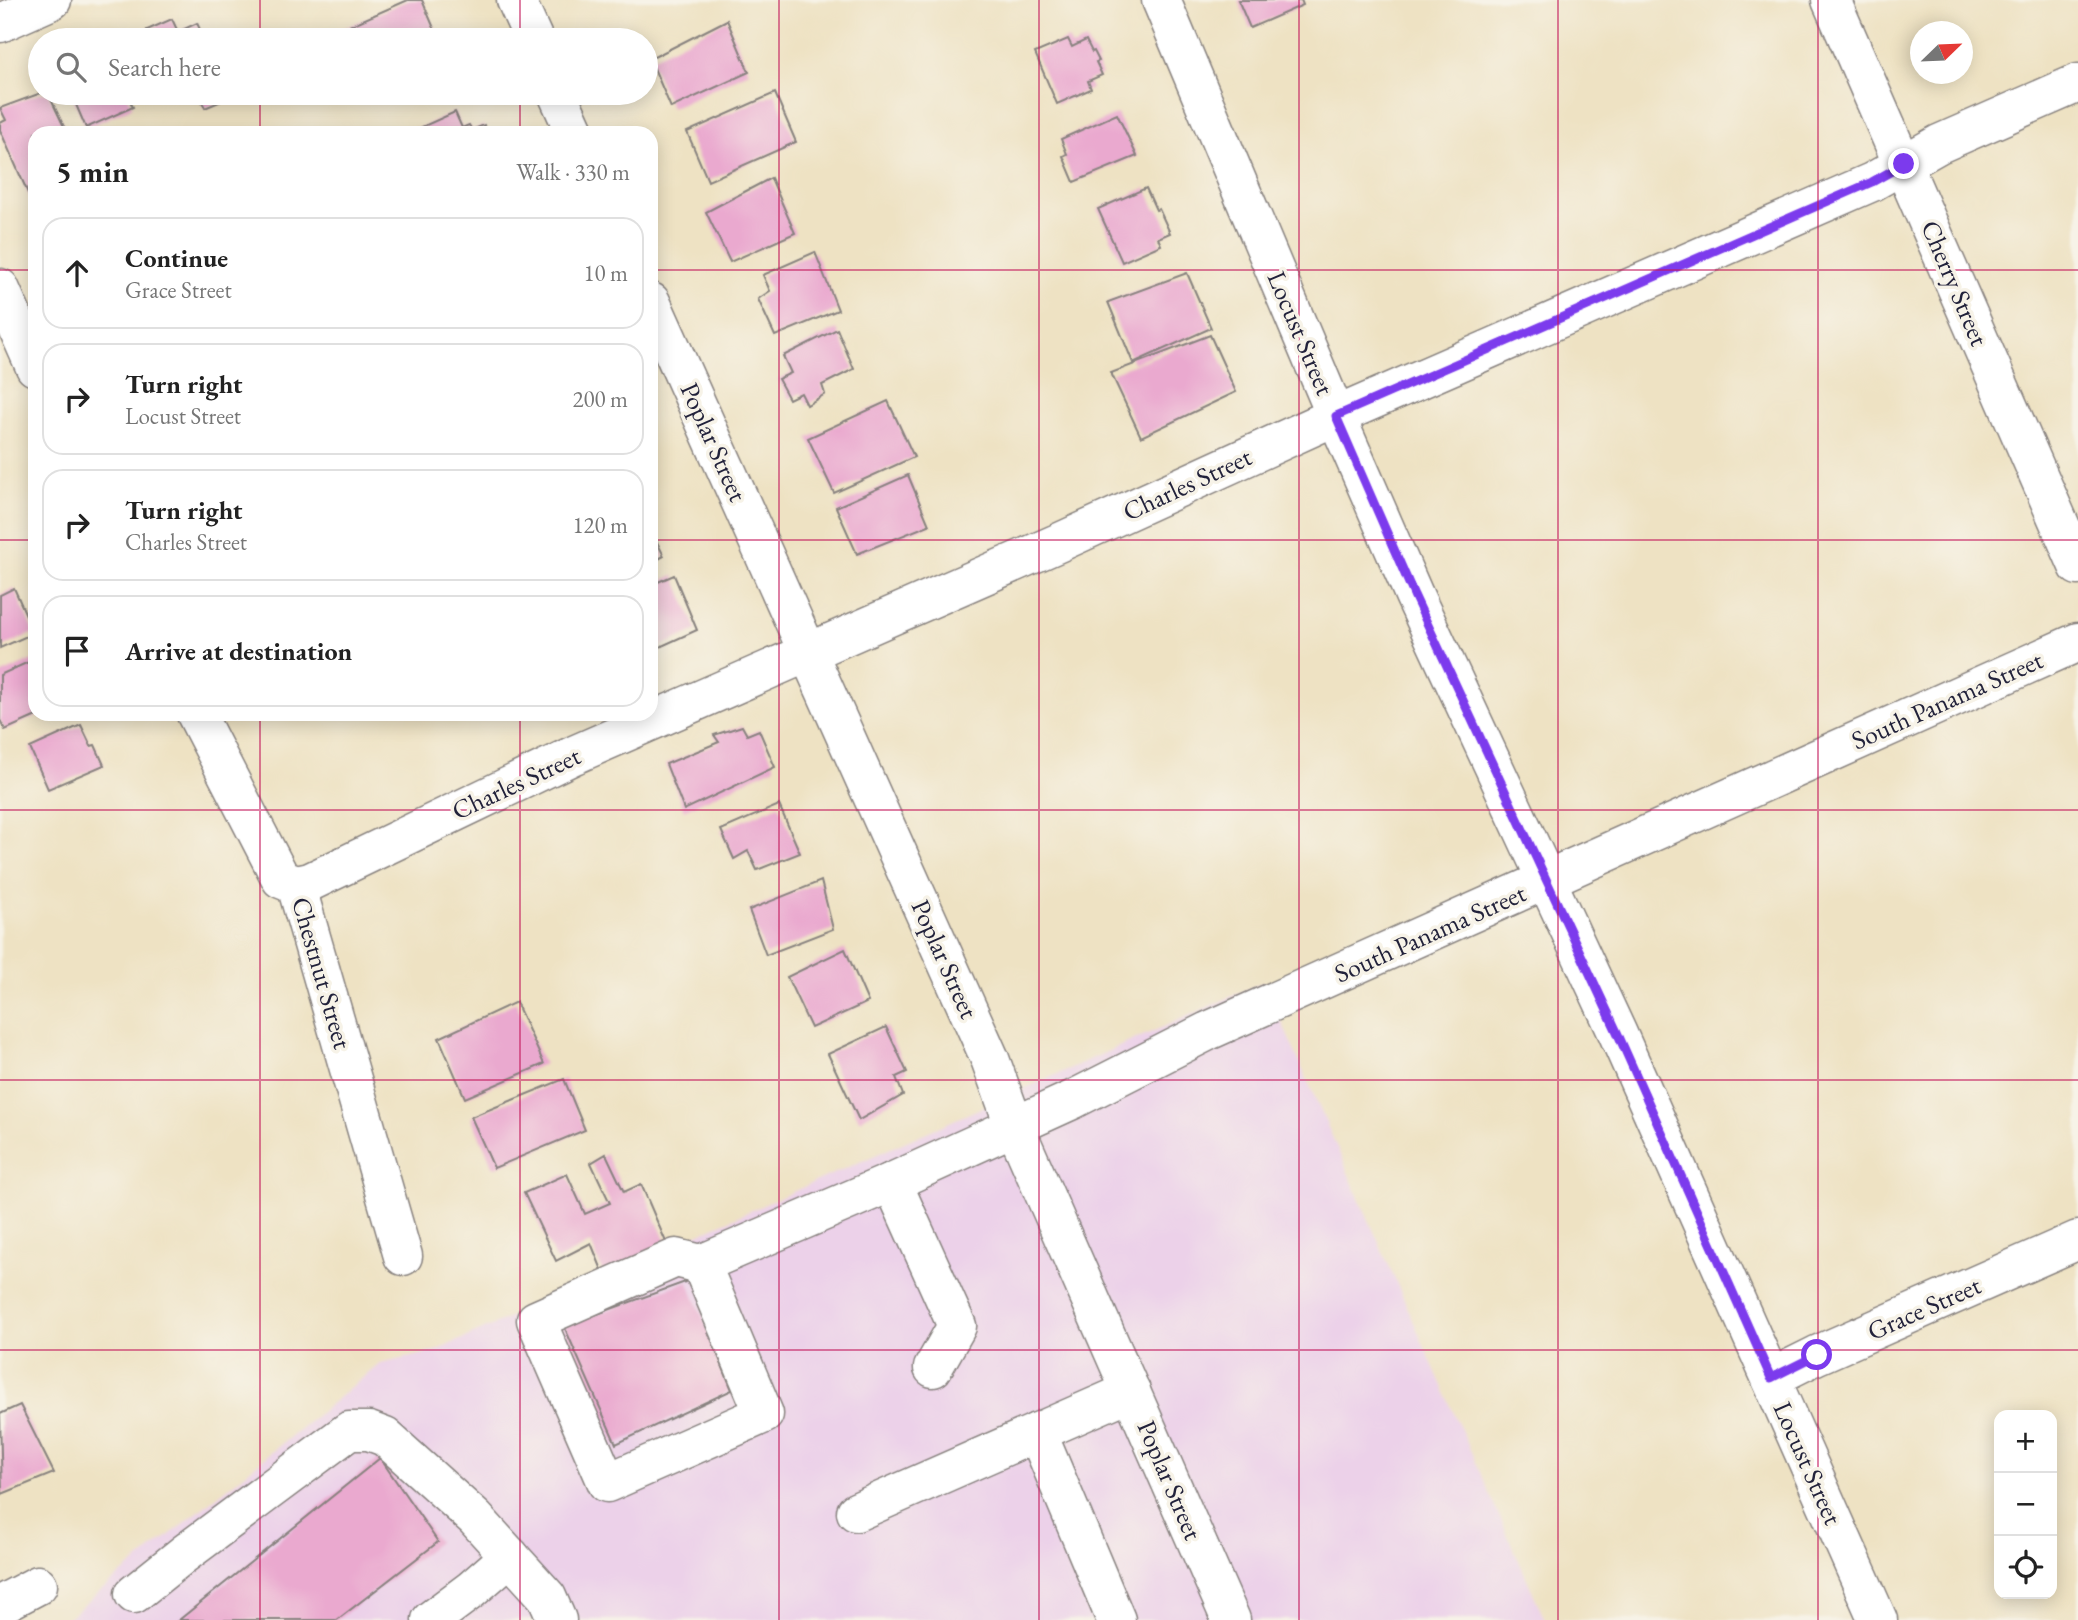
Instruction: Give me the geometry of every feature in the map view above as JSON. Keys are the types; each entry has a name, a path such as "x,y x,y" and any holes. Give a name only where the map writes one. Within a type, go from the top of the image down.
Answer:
{"street":[{"path":"0,23 52,0"},
{"path":"516,0 529,28"},
{"name":"Locust Street","path":"1161,0 1414,595 1617,1032 1878,1620"},
{"name":"Cherry Street","path":"1831,0 2078,566"},
{"name":"Charles Street","path":"658,718 1058,543 1336,416 1860,188 1940,144 2078,83"},
{"path":"562,105 572,126"},
{"path":"0,288 28,351"},
{"name":"Poplar Street","path":"658,318 990,1059 1014,1125 1231,1620"},
{"name":"South Panama Street","path":"701,1264 892,1182 1072,1100 1208,1031 2078,642"},
{"name":"Chestnut Street","path":"201,721 281,879 296,885 403,1256"},
{"name":"Charles Street","path":"296,885 310,882 650,721"},
{"path":"892,1182 957,1326 933,1368"},
{"name":"Grace Street","path":"1771,1378 1830,1349 2078,1240"},
{"path":"676,1258 701,1264 764,1414 607,1483 536,1320 676,1258"},
{"path":"856,1512 1131,1391"},
{"path":"134,1594 349,1431 369,1431 385,1437 475,1518 547,1597 557,1620"},
{"path":"1037,1432 1116,1620"},
{"path":"431,1620 510,1556"},
{"path":"0,1605 38,1585"}],"shaded area":[{"path":"1264,982 1545,1620 65,1620 380,1364 433,1352"}],"building":[{"path":"408,0 422,0 434,28 344,28"},
{"path":"1238,0 1301,0 1303,5 1250,28"},
{"path":"172,19 176,28 152,28"},
{"path":"727,20 749,72 671,108 658,78 658,55"},
{"path":"197,23 199,28 186,28"},
{"path":"1068,39 1072,47 1086,40 1099,61 1096,62 1102,75 1088,81 1091,89 1057,104 1035,53"},
{"path":"775,93 796,142 708,181 687,132"},
{"path":"28,98 28,105 54,105 64,126 28,126 28,193 0,130 0,123 6,120 0,108"},
{"path":"76,105 133,107 90,126 85,126"},
{"path":"455,112 461,126 424,126"},
{"path":"1117,114 1137,156 1074,182 1063,156 1067,154 1061,139"},
{"path":"771,178 795,233 730,262 706,212"},
{"path":"1146,188 1170,233 1158,238 1161,245 1122,262 1098,209"},
{"path":"815,252 838,310 775,336 758,299 770,291 763,275"},
{"path":"1187,273 1211,328 1133,363 1108,302"},
{"path":"837,329 854,369 822,385 825,394 807,405 801,393 789,399 778,379 791,373 783,356"},
{"path":"1210,335 1236,392 1141,437 1111,373"},
{"path":"888,401 914,457 834,493 808,438"},
{"path":"908,475 929,525 857,554 836,507"},
{"path":"658,544 664,556 658,559"},
{"path":"674,575 697,630 658,648 658,582"},
{"path":"14,588 28,620 28,636 0,648 0,595"},
{"path":"28,662 28,720 5,730 0,720 0,675"},
{"path":"81,725 91,746 95,745 104,765 48,789 30,748"},
{"path":"742,726 747,735 759,730 775,767 684,810 666,764 719,742 714,735"},
{"path":"779,805 800,853 757,870 748,851 734,859 721,830"},
{"path":"821,881 833,929 766,955 749,910"},
{"path":"845,949 868,1002 811,1028 787,977"},
{"path":"516,1002 544,1064 465,1098 439,1038"},
{"path":"886,1027 907,1072 896,1077 903,1095 859,1120 828,1054"},
{"path":"564,1079 585,1130 494,1168 471,1117"},
{"path":"606,1154 624,1192 641,1184 669,1249 606,1280 591,1243 556,1261 524,1193 567,1174 585,1214 610,1203 591,1163"},
{"path":"688,1281 732,1390 616,1444 564,1326"},
{"path":"20,1405 54,1473 2,1494 0,1414"},
{"path":"380,1458 438,1542 337,1620 179,1620"}],"route":[{"path":"1817,1355 1771,1378 1617,1032 1414,595 1336,416 1872,182 1904,164"}]}
